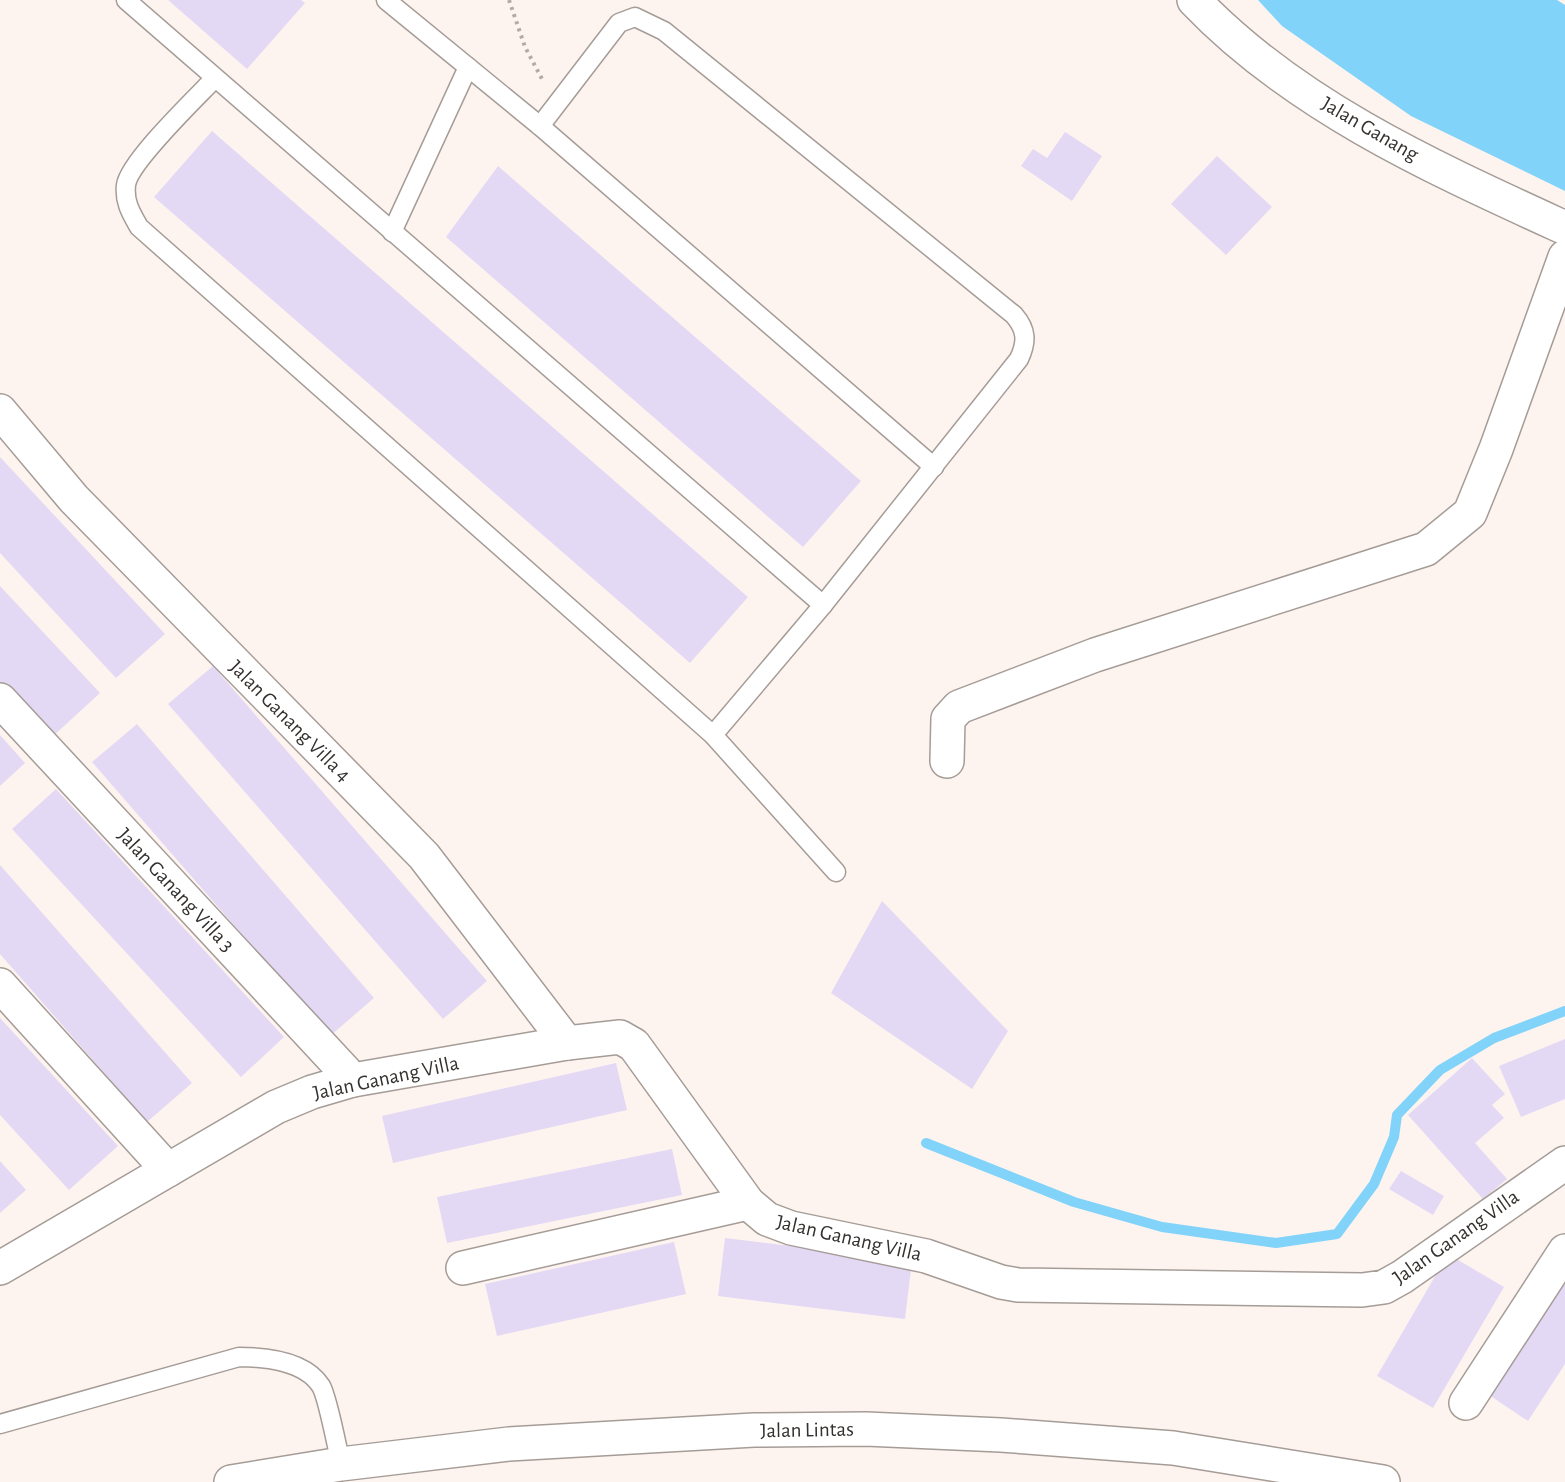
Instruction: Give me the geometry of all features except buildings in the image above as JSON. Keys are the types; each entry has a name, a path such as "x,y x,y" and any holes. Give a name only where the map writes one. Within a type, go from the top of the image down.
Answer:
{"main road":[{"name":"Jalan Ganang","path":"1194,0 1216,23 1285,78 1355,123 1461,181 1565,228"},
{"path":"947,761 948,718 959,707 1095,655 1426,549 1470,513 1496,449 1565,257"},
{"name":"Jalan Ganang Villa 4","path":"0,411 74,499 424,856 567,1042"},
{"name":"Jalan Ganang Villa 3","path":"0,700 353,1080"},
{"path":"0,986 168,1170"},
{"name":"Jalan Ganang Villa","path":"0,1269 276,1107 312,1092 353,1080 567,1042 620,1037 634,1045 748,1203 767,1220 791,1228 926,1256 1001,1282 1018,1285 1362,1290 1384,1287 1402,1277 1565,1163"},
{"path":"463,1268 748,1203"},
{"path":"1466,1403 1565,1251"},
{"name":"Jalan Lintas","path":"253,1480 341,1464 509,1444 754,1430 866,1430 1001,1435 1173,1448 1383,1482"}],"lane":[{"path":"126,0 214,79 823,605"},
{"path":"386,0 540,126 934,467"},
{"path":"540,126 619,23 635,17 649,23 664,31 1014,315 1025,335 1024,348 1019,359 823,605 713,735"},
{"path":"392,232 468,67"},
{"path":"214,79 136,164 126,182 126,203 139,227 713,735 836,872"},
{"path":"0,1424 239,1357 261,1357 301,1369 321,1386 341,1464"}],"path":[{"path":"509,0 525,47 542,79 559,101"}],"water":[{"path":"1258,0 1557,0 1565,5 1565,191 1411,116 1282,26"}],"waterway":[{"path":"926,1143 1074,1202 1162,1227 1276,1243 1337,1234 1374,1184 1394,1137 1397,1115 1440,1070 1494,1038 1565,1011"}]}
